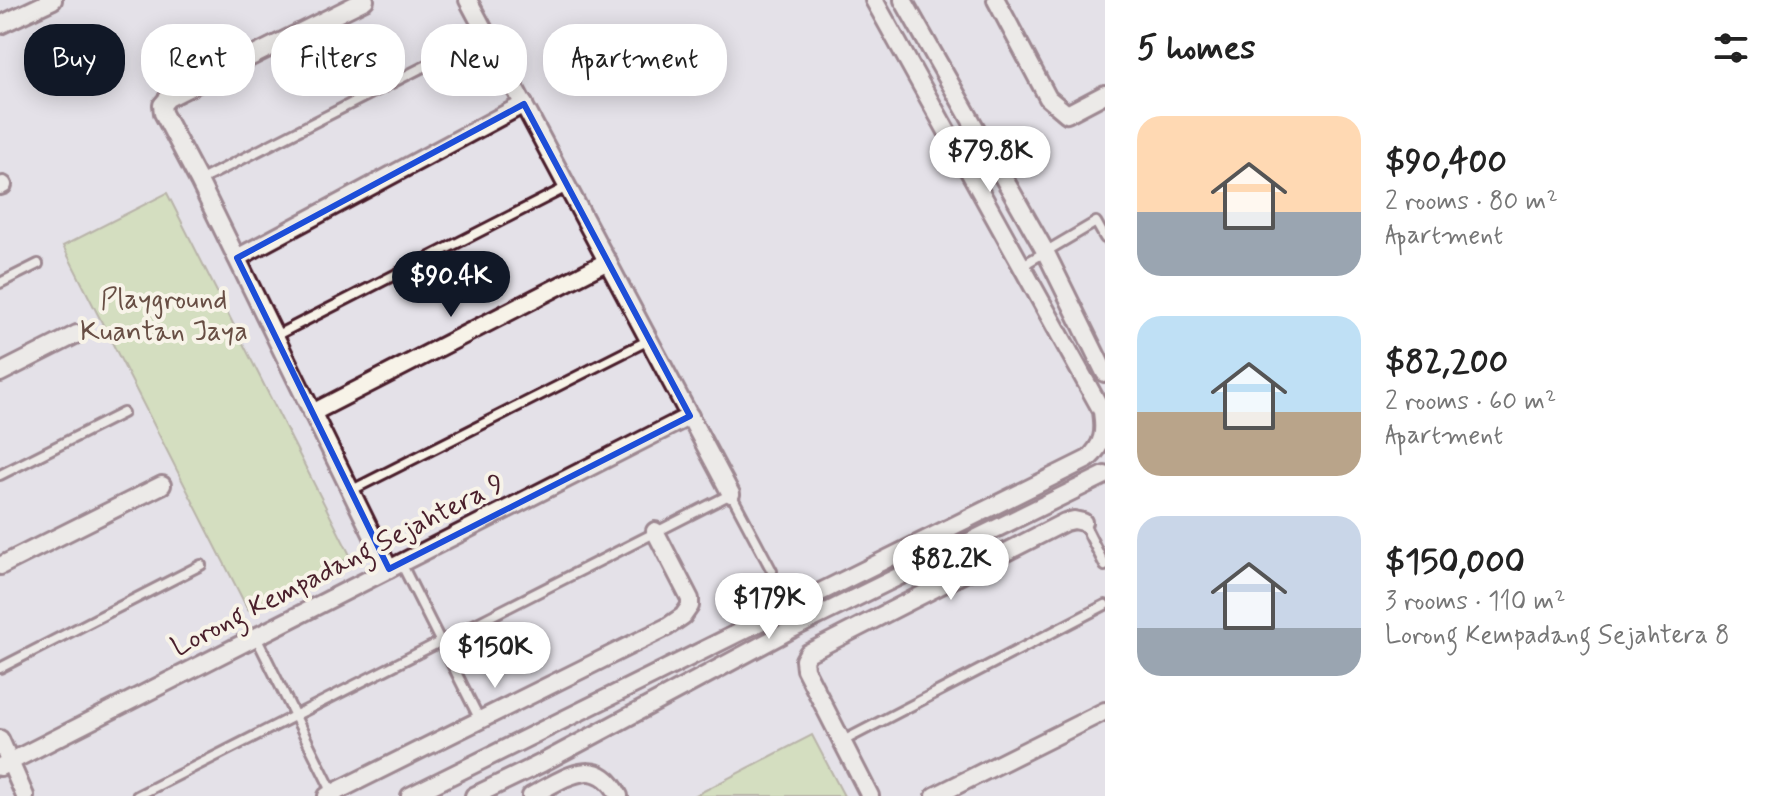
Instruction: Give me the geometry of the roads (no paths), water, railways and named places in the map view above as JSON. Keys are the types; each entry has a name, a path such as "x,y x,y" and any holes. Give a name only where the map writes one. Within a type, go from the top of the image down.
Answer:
{"street":[{"path":"0,25 53,0"},
{"path":"365,0 168,98 162,105 163,113 350,491 395,566"},
{"path":"468,0 481,24"},
{"path":"410,796 1088,459 1101,446 1105,427 1102,411 874,0"},
{"path":"903,0 1045,251 1105,373"},
{"path":"996,0 1048,98 1067,114 1105,94"},
{"path":"520,96 731,494"},
{"path":"237,258 524,104"},
{"path":"312,413 608,261"},
{"path":"0,373 77,334"},
{"name":"Lorong Kempadang Sejahtera 9","path":"5,765 690,416"},
{"path":"474,796 792,629 1105,475"},
{"path":"0,566 162,485"},
{"path":"870,796 805,669 804,660 808,653 1065,522 1083,522"},
{"path":"330,794 667,627 683,616 690,606 690,599 655,531"},
{"path":"935,796 1105,711"},
{"path":"0,739 5,765 25,796"},
{"path":"531,796 587,771 602,773 612,782 619,796"}],"lane":[{"path":"199,181 421,68"},
{"path":"275,336 568,187"},
{"path":"1023,265 1096,222 1105,238"},
{"path":"0,283 38,264"},
{"path":"350,491 649,339"},
{"path":"0,475 123,413"},
{"path":"137,796 731,494 772,571"},
{"path":"1083,522 1105,566"},
{"path":"0,668 201,565"},
{"path":"395,566 441,643 480,720"},
{"path":"843,741 1105,605"},
{"path":"256,637 330,794"}],"park label":[{"name":"Playground Kuantan Jaya","path":"164,316"}]}
